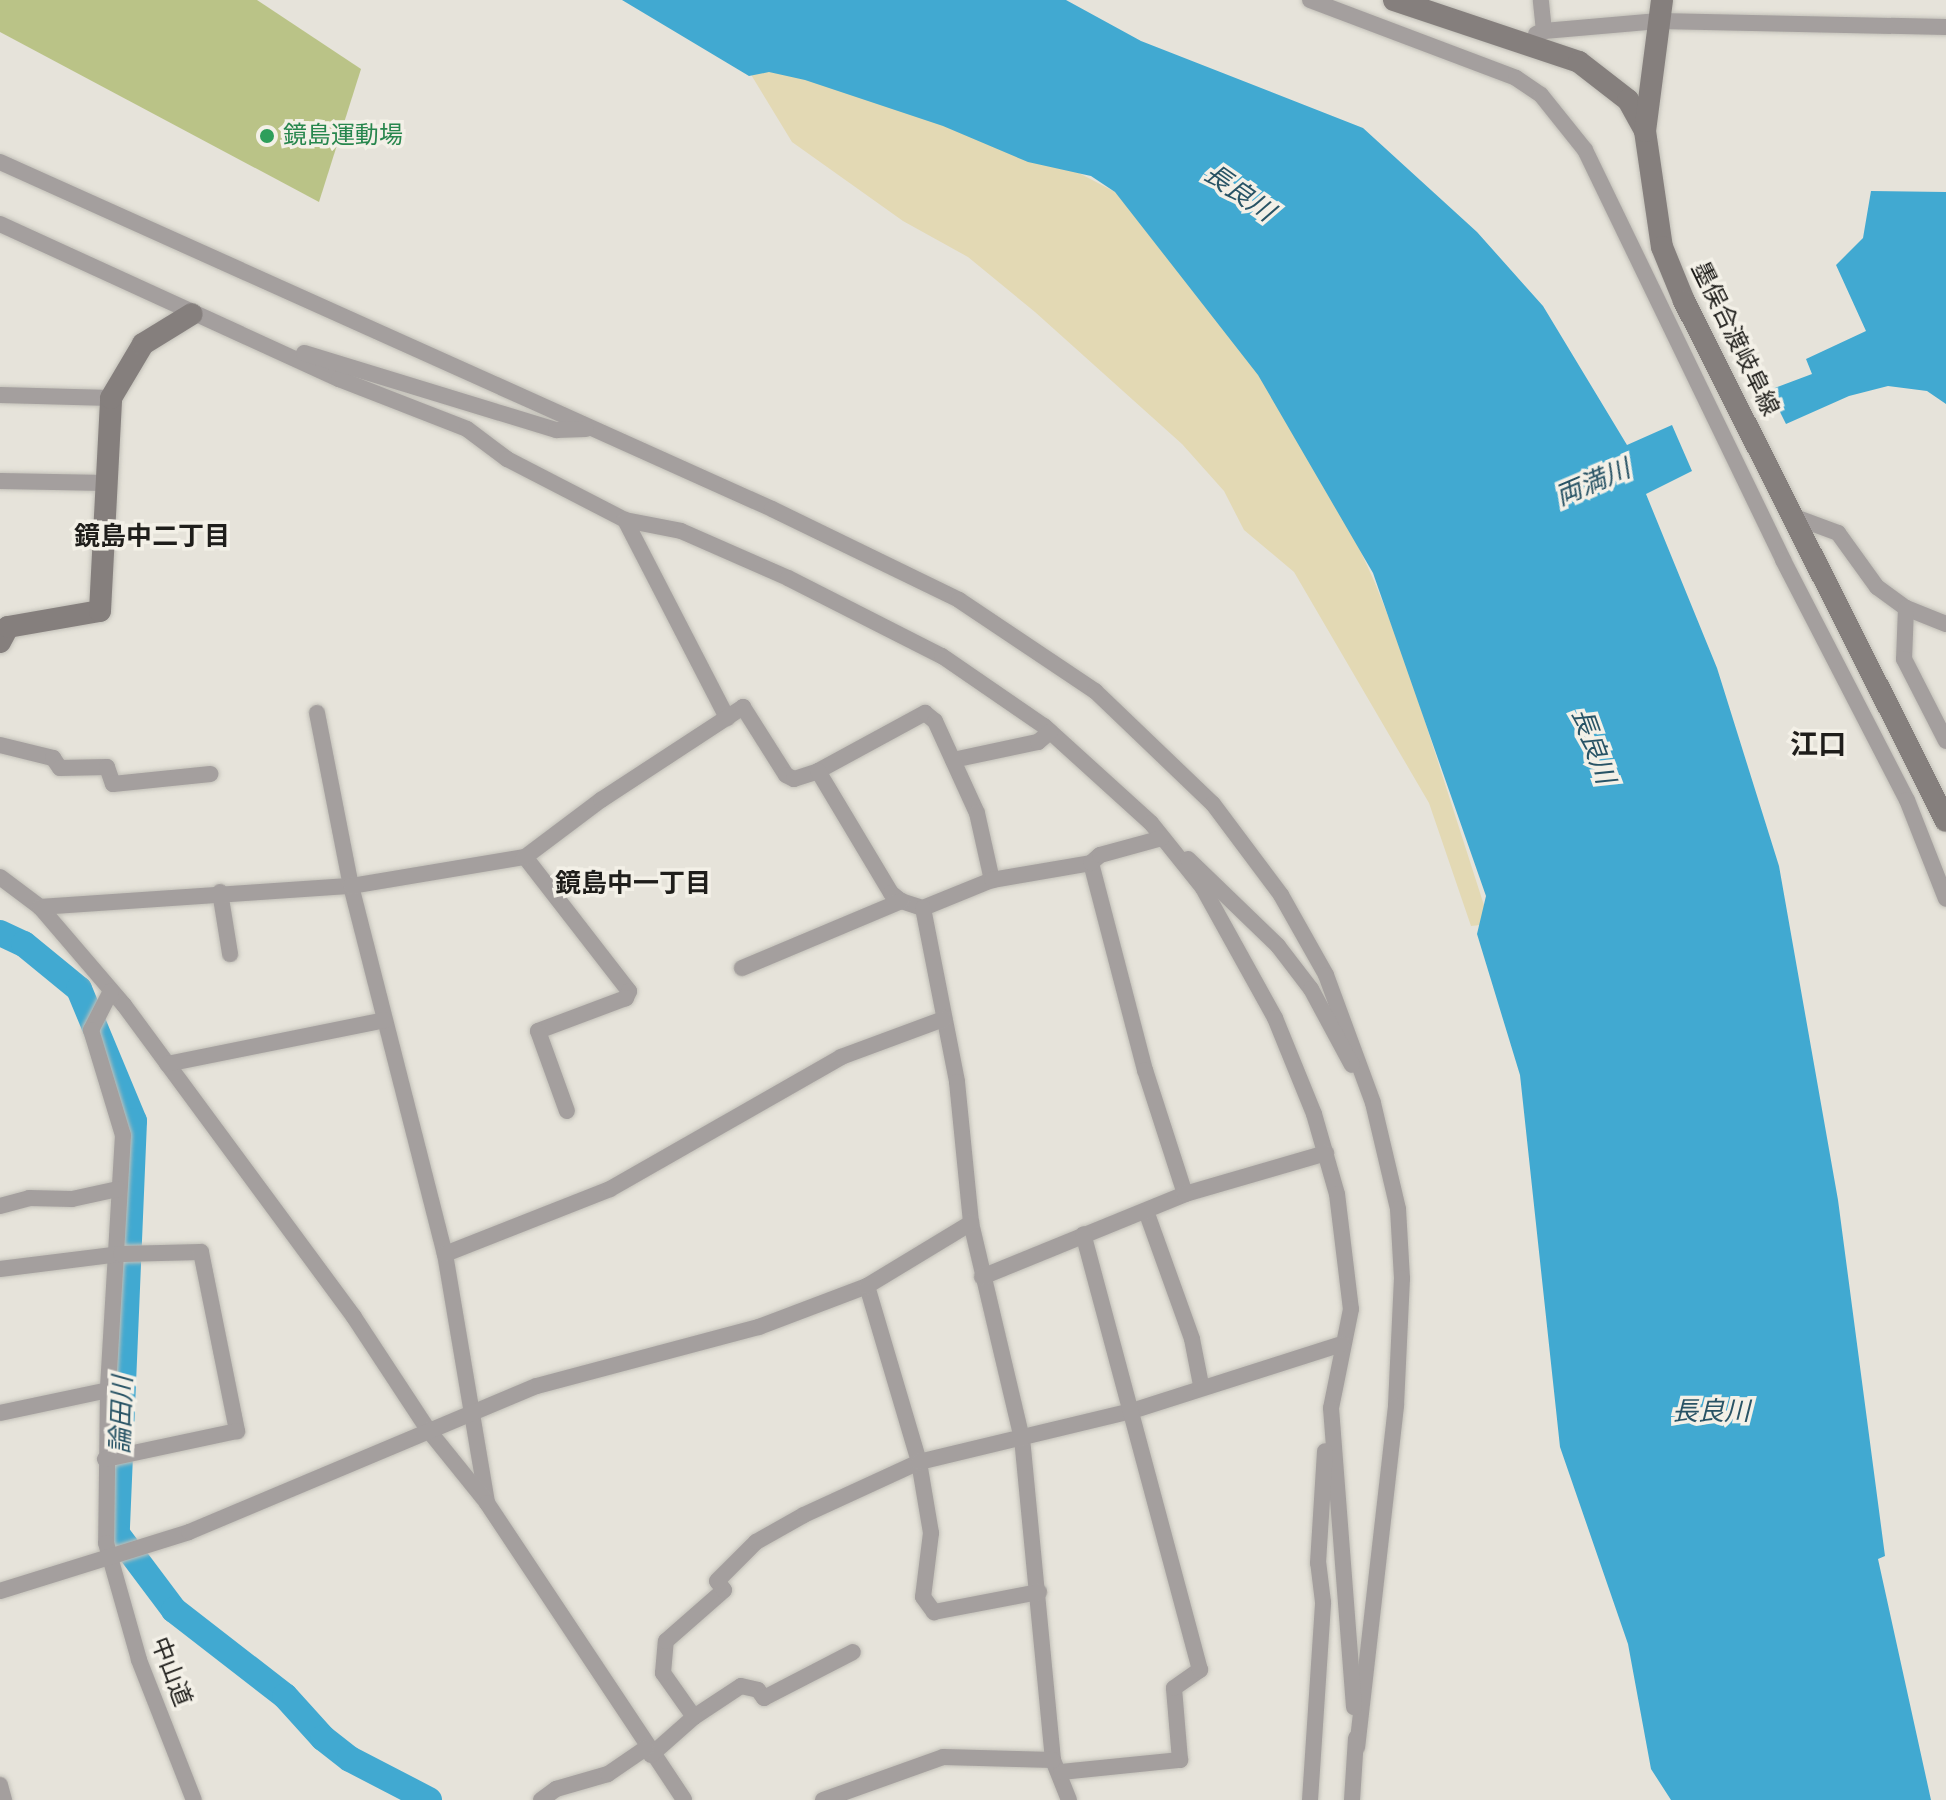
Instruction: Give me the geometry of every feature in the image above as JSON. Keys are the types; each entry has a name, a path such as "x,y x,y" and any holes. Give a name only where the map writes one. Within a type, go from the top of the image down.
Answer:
{"main road":[{"name":"墨俣合渡岐阜線","path":"1394,0 1579,62 1604,78 1628,100 1645,131 1662,247 1946,821"},
{"path":"1645,131 1660,10"},
{"path":"0,642 8,627 100,611 111,398 143,344 192,314"}],"street":[{"path":"1310,0 1516,78 1541,95 1585,150 1783,560 1907,800 1946,899"},
{"path":"1541,0 1544,31"},
{"path":"1516,41 1544,31 1660,10 1946,27"},
{"path":"0,162 593,429 959,600 1095,691 1213,804 1281,895 1326,975 1373,1103 1398,1209 1402,1278 1388,1484 1352,1800"},
{"path":"0,224 192,314 257,338 556,430 593,429"},
{"path":"257,338 339,379 467,429 507,459 625,520 681,531 788,578 942,656 1050,732 1120,790 1203,888 1270,1006 1326,1153 1346,1244 1351,1309 1342,1344 1332,1430 1357,1747"},
{"path":"0,395 111,398"},
{"path":"0,481 107,483"},
{"path":"1795,517 1838,533 1877,587 1906,608 1946,624"},
{"path":"625,520 727,718"},
{"path":"1906,608 1904,659 1946,741"},
{"path":"40,907 220,892 351,886 525,857 601,800 743,707 786,775 794,779 818,771 925,713 935,721 977,813 992,880"},
{"path":"317,713 351,886 445,1254 487,1503"},
{"path":"953,760 1038,742 1050,732"},
{"path":"0,745 53,758 60,768 107,767 113,784 210,774"},
{"path":"818,771 891,893 901,901 923,908 992,880 1091,863 1100,855 1166,843"},
{"path":"1166,843 1238,904 1293,966 1373,1103"},
{"path":"525,857 629,991 626,998 538,1031 567,1111"},
{"path":"1091,863 1145,1070 1185,1194"},
{"path":"0,877 40,907 167,1064 354,1317 429,1431 487,1503 649,1752 684,1800"},
{"path":"220,892 230,954"},
{"path":"742,968 901,901"},
{"path":"923,908 944,1019 971,1223 1022,1438 1057,1766 1069,1800"},
{"name":"中山道","path":"111,991 91,1030 123,1135 118,1189 122,1254 108,1390 114,1457 108,1560 139,1660 194,1800"},
{"path":"445,1254 610,1189 841,1057 944,1019"},
{"path":"167,1064 385,1020"},
{"path":"982,1277 1185,1194 1326,1153"},
{"path":"0,1206 118,1189"},
{"path":"1146,1211 1192,1339 1201,1385"},
{"path":"0,1591 108,1560 537,1386 759,1327 867,1286 971,1223"},
{"path":"823,1800 847,1796 943,1757 1057,1766 1180,1760 1174,1688 1200,1670 1083,1234"},
{"path":"0,1269 122,1254 201,1252 237,1431 114,1457"},
{"path":"867,1286 919,1462 931,1533 923,1597 934,1612 1039,1592"},
{"path":"694,1717 664,1676 662,1656 666,1641 724,1590 717,1581 756,1542 919,1462 1132,1411 1201,1385 1342,1344"},
{"path":"0,1413 108,1390"},
{"path":"1310,1800 1323,1602 1318,1563 1325,1449 1332,1430"},
{"path":"541,1800 556,1789 608,1774 649,1752 741,1686 758,1690 764,1698 853,1652"}],"green space":[{"name":"鏡島運動場","path":"0,0 257,0 361,69 319,202 0,32"}],"sand":[{"path":"777,66 1077,172 1119,194 1232,326 1325,473 1375,583 1404,656 1490,924 1471,926 1429,803 1294,572 1244,530 1224,491 1182,444 1035,312 968,257 903,221 792,142 750,73"}],"water":[{"name":"長良川","path":"622,0 1066,0 1141,41 1363,128 1477,232 1543,306 1627,445 1672,425 1692,471 1646,494 1717,668 1779,866 1838,1200 1885,1556 1878,1559 1931,1800 1671,1800 1651,1769 1628,1644 1560,1447 1520,1075 1477,934 1486,896 1373,573 1258,375 1115,192 1091,176 1028,162 943,126 805,80 769,72 749,76"},
{"path":"1871,191 1946,192 1946,404 1927,391 1888,386 1849,396 1786,424 1769,390 1812,374 1806,359 1866,331 1836,265 1863,238"}],"waterway":[{"name":"論田川","path":"0,933 24,944 79,989 134,1121 117,1534 174,1610 285,1696 323,1738 350,1759 429,1800"}],"place":[{"name":"鏡島運動場","path":"267,136"}],"district":[{"name":"鏡島中二丁目","path":"152,537"},
{"name":"江口","path":"1818,745"},
{"name":"鏡島中一丁目","path":"633,884"}],"water label":[{"name":"両満川","path":"1593,483"}]}
